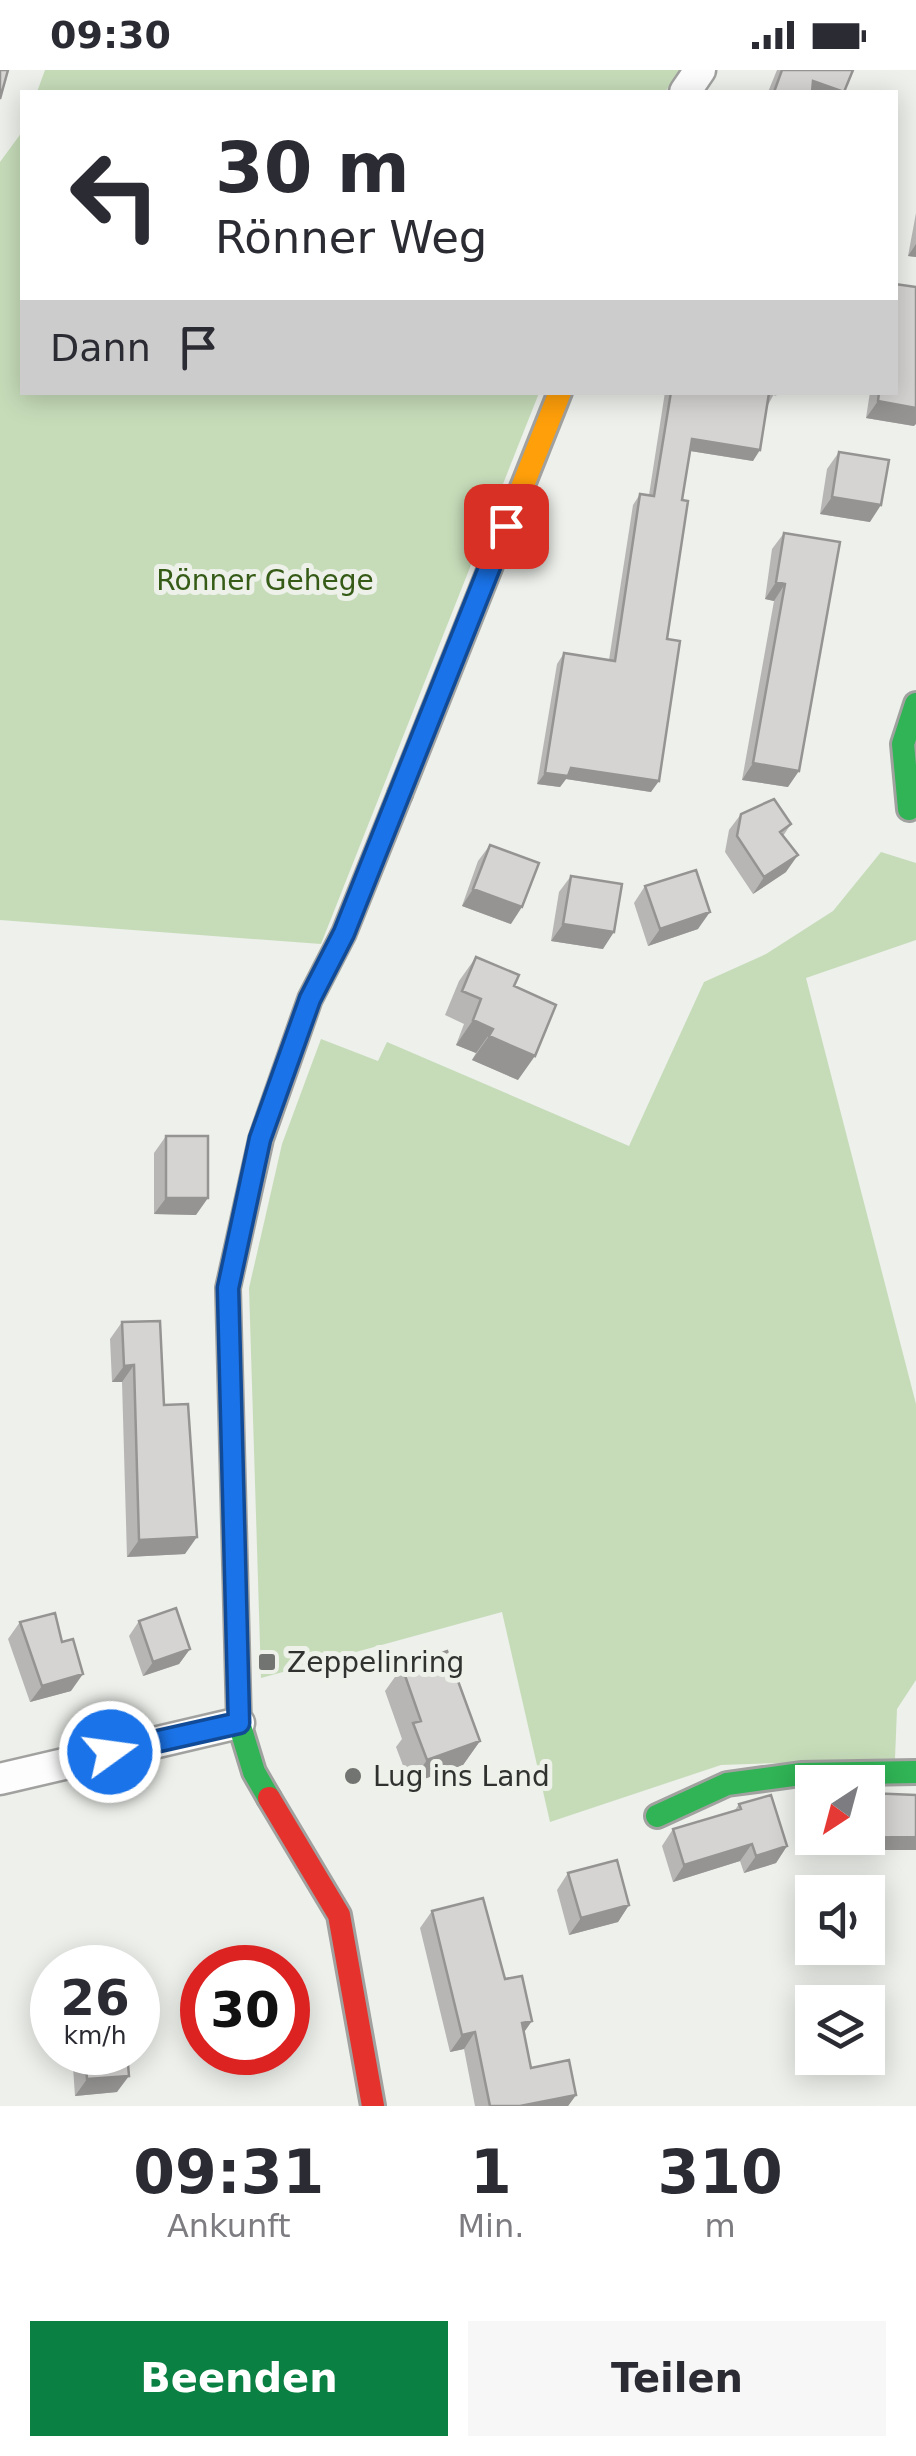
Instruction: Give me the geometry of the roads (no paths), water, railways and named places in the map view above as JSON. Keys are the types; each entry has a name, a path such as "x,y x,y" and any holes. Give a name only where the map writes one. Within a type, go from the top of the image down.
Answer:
{"street":[{"path":"373,2106 338,1915 254,1772 239,1723 228,1288 260,1139 310,999 344,933 559,395"},
{"path":"909,809 903,744 916,704"},
{"path":"0,1779 239,1723"},
{"path":"657,1816 728,1784 801,1774 916,1772"}],"place":[{"name":"Zeppelinring","path":"267,1662"},
{"name":"Lug ins Land","path":"353,1776"}],"park label":[{"name":"Rönner Gehege","path":"265,580"}]}
